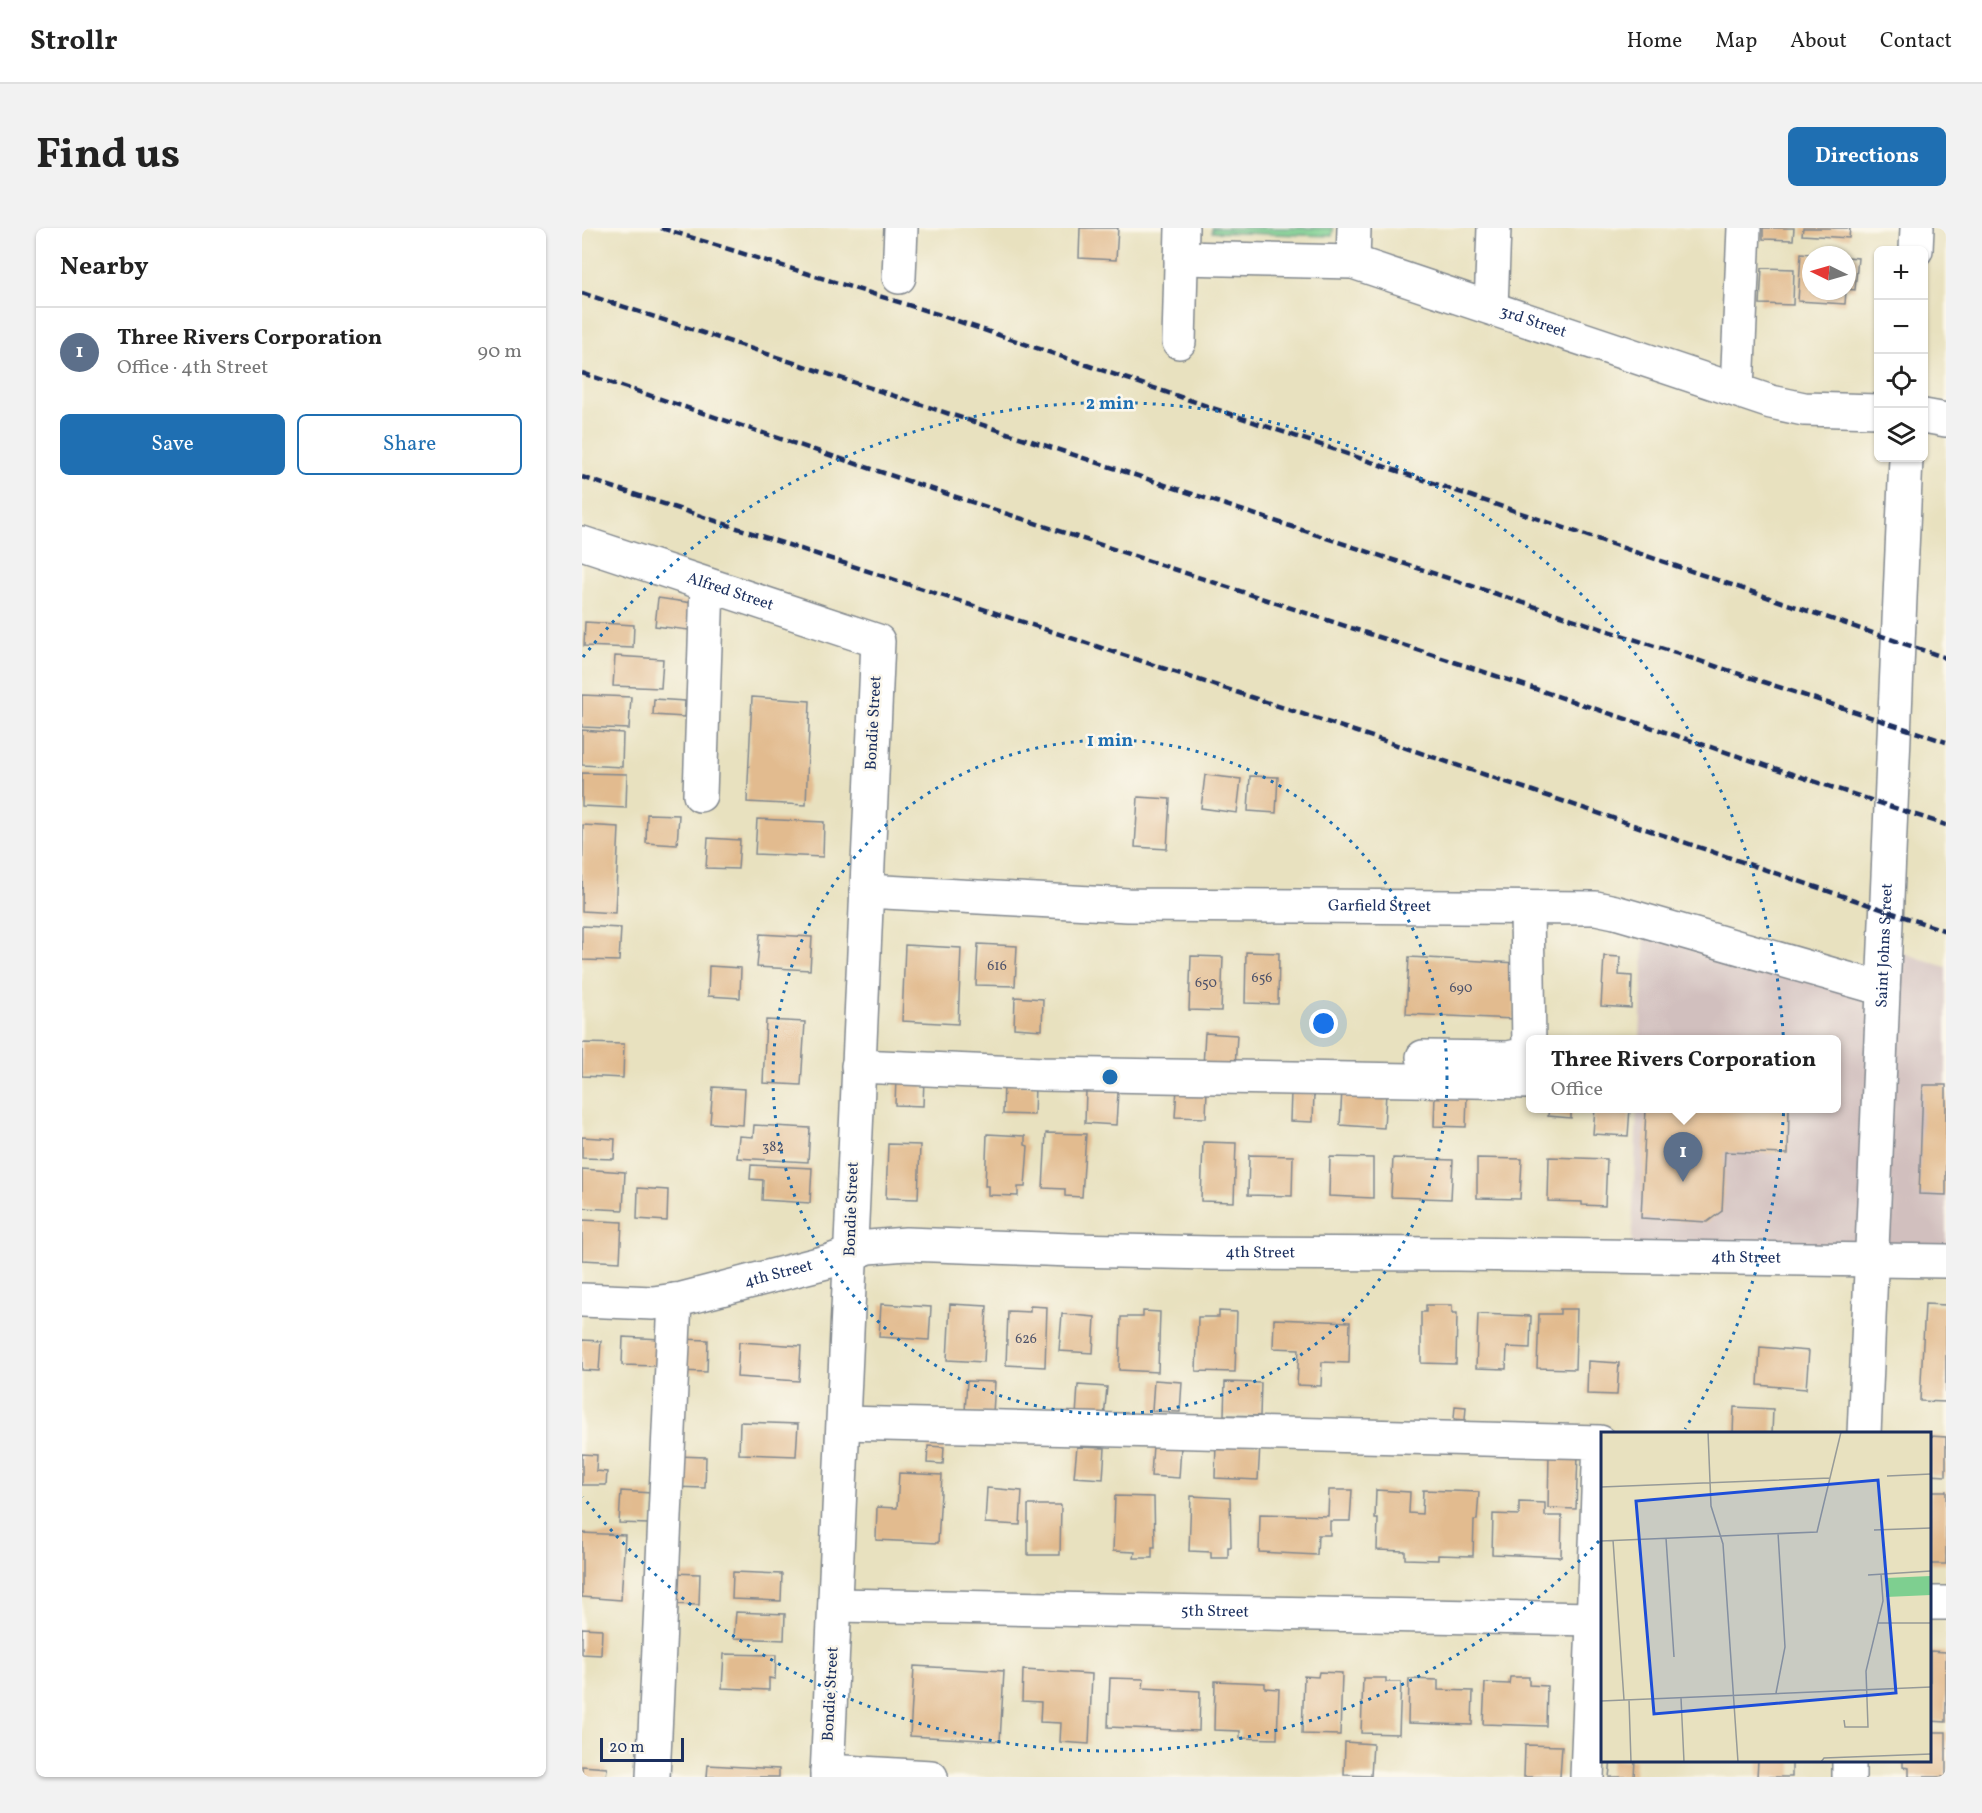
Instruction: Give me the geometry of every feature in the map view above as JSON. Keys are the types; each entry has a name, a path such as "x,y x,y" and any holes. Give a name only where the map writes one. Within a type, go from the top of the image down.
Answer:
{"street":[{"path":"899,278 901,228"},
{"path":"1353,262 1354,228"},
{"path":"1491,307 1494,228"},
{"path":"1737,390 1744,228"},
{"path":"1916,246 1917,228"},
{"path":"1179,342 1182,243"},
{"name":"3rd Street","path":"1182,243 1353,262 1771,402 1796,408 1874,411"},
{"path":"1928,417 1946,420"},
{"name":"Saint Johns Street","path":"1864,1432 1906,462"},
{"name":"Alfred Street","path":"582,543 878,641"},
{"path":"700,795 707,585"},
{"name":"Bondie Street","path":"827,1774 878,641"},
{"name":"Garfield Street","path":"866,891 1128,904 1596,908 1883,989"},
{"path":"1527,908 1529,1035"},
{"path":"1424,1057 1508,1058 1522,1055 1526,1050"},
{"path":"858,1066 1043,1074 1526,1082"},
{"name":"4th Street","path":"582,1300 653,1303 810,1266 869,1247 906,1244 1201,1253 1946,1261"},
{"path":"653,1777 675,1299"},
{"path":"844,1423 1600,1442 1587,1777"},
{"name":"5th Street","path":"835,1605 1593,1619"},
{"path":"827,1774 931,1777"}],"shaded area":[{"path":"1645,920 1883,989 1885,947 1946,967 1946,1261 1631,1258 1637,1113 1841,1113 1841,1035 1640,1035"}],"green space":[{"path":"1212,228 1333,228 1332,236 1212,232"}],"building":[{"path":"1080,228 1118,228 1116,260 1079,258"},
{"path":"1763,228 1794,228 1793,240 1763,239"},
{"path":"1803,228 1850,228 1849,238 1802,235"},
{"path":"1801,253 1802,300 1845,300 1845,304 1798,301"},
{"path":"1762,268 1794,269 1793,305 1760,304"},
{"path":"658,598 692,603 689,630 655,626"},
{"path":"585,622 634,625 633,648 584,646"},
{"path":"615,656 663,659 661,688 613,686"},
{"path":"582,695 631,697 629,729 582,727"},
{"path":"752,697 810,701 806,805 747,802"},
{"path":"654,699 685,701 684,717 653,715"},
{"path":"582,730 623,733 622,767 582,765"},
{"path":"582,773 627,774 626,808 582,806"},
{"path":"1205,775 1241,779 1237,813 1201,808"},
{"path":"1250,776 1278,777 1276,813 1248,811"},
{"path":"1138,797 1170,799 1167,849 1135,847"},
{"path":"647,814 679,815 677,845 646,843"},
{"path":"757,819 824,822 823,857 755,854"},
{"path":"583,825 619,827 615,913 582,911"},
{"path":"708,838 740,840 738,869 706,868"},
{"path":"582,926 621,928 619,961 582,960"},
{"path":"760,934 812,937 810,970 757,967"},
{"path":"978,944 1017,946 1015,986 976,985"},
{"path":"905,945 961,948 958,1024 902,1021"},
{"path":"1246,952 1279,953 1278,1004 1245,1003"},
{"path":"1191,956 1223,957 1221,1011 1189,1010"},
{"path":"1604,956 1620,957 1619,975 1632,976 1631,1008 1601,1006"},
{"path":"1409,957 1517,963 1514,1019 1406,1014"},
{"path":"709,966 741,968 740,998 708,996"},
{"path":"1015,997 1043,999 1042,1030 1014,1028"},
{"path":"766,1020 805,1022 801,1085 763,1083"},
{"path":"1205,1033 1237,1035 1235,1068 1203,1066"},
{"path":"582,1043 624,1044 623,1078 582,1076"},
{"path":"896,1078 924,1079 923,1106 895,1105"},
{"path":"1004,1084 1035,1086 1034,1115 1003,1114"},
{"path":"1923,1085 1946,1085 1946,1195 1919,1194"},
{"path":"713,1087 745,1089 743,1125 710,1123"},
{"path":"1177,1088 1207,1089 1206,1118 1175,1117"},
{"path":"1086,1090 1118,1092 1116,1125 1085,1123"},
{"path":"1342,1090 1386,1093 1384,1128 1340,1125"},
{"path":"1291,1092 1314,1093 1313,1122 1290,1121"},
{"path":"1435,1094 1467,1095 1466,1127 1434,1126"},
{"path":"1548,1113 1571,1113 1571,1118 1548,1116"},
{"path":"1595,1113 1630,1113 1628,1136 1593,1134"},
{"path":"1646,1113 1789,1113 1788,1154 1725,1152 1722,1211 1707,1222 1641,1218"},
{"path":"754,1125 810,1128 808,1162 737,1158 739,1136 753,1137"},
{"path":"1046,1133 1086,1134 1082,1197 1065,1196 1065,1189 1043,1188"},
{"path":"987,1134 1025,1136 1025,1145 1028,1146 1025,1187 1018,1187 1018,1196 988,1195 988,1186 985,1186"},
{"path":"582,1137 615,1139 614,1159 582,1158"},
{"path":"1203,1142 1236,1143 1234,1202 1201,1201"},
{"path":"888,1144 920,1145 918,1199 886,1198"},
{"path":"1249,1155 1293,1156 1292,1196 1248,1195"},
{"path":"1330,1157 1373,1158 1373,1198 1329,1196"},
{"path":"1549,1157 1607,1159 1605,1206 1582,1205 1582,1202 1548,1201"},
{"path":"1393,1158 1453,1160 1451,1199 1391,1197"},
{"path":"1477,1158 1522,1159 1520,1199 1477,1198"},
{"path":"751,1165 812,1168 810,1203 762,1200 763,1180 750,1179"},
{"path":"582,1169 625,1172 623,1210 582,1208"},
{"path":"638,1188 668,1190 667,1221 637,1219"},
{"path":"582,1220 622,1222 620,1262 582,1260"},
{"path":"881,1304 931,1307 929,1340 879,1337"},
{"path":"950,1304 987,1306 984,1362 947,1360"},
{"path":"1925,1304 1946,1305 1946,1402 1920,1401"},
{"path":"1426,1305 1452,1305 1452,1313 1457,1313 1456,1364 1421,1363 1421,1312 1426,1312"},
{"path":"1030,1306 1047,1307 1045,1367 1006,1365 1008,1311 1030,1312"},
{"path":"1560,1309 1577,1309 1575,1369 1537,1368 1539,1314 1560,1314"},
{"path":"1143,1311 1160,1312 1158,1372 1119,1370 1121,1317 1143,1317"},
{"path":"1219,1311 1237,1312 1235,1372 1196,1371 1198,1317 1219,1317"},
{"path":"1062,1314 1095,1317 1093,1353 1059,1351"},
{"path":"1478,1314 1531,1316 1530,1348 1507,1347 1506,1369 1476,1368"},
{"path":"1274,1319 1350,1322 1349,1363 1322,1362 1321,1386 1297,1385 1299,1349 1273,1348"},
{"path":"623,1337 660,1339 658,1366 622,1365"},
{"path":"680,1339 708,1340 707,1372 678,1371"},
{"path":"582,1340 601,1341 599,1371 582,1370"},
{"path":"739,1342 801,1346 799,1381 737,1377"},
{"path":"1760,1347 1809,1351 1806,1389 1758,1385"},
{"path":"1588,1361 1619,1363 1617,1395 1587,1394"},
{"path":"1154,1380 1182,1382 1180,1412 1152,1411"},
{"path":"967,1381 995,1382 993,1413 965,1411"},
{"path":"1225,1382 1261,1383 1260,1416 1224,1415"},
{"path":"1078,1385 1107,1387 1104,1418 1076,1416"},
{"path":"1455,1406 1466,1407 1465,1420 1454,1419"},
{"path":"1734,1407 1773,1409 1772,1432 1733,1432"},
{"path":"740,1422 798,1424 796,1456 739,1454"},
{"path":"1931,1436 1946,1437 1946,1476 1931,1475"},
{"path":"1216,1443 1260,1445 1258,1480 1215,1478"},
{"path":"1153,1445 1181,1447 1179,1478 1151,1476"},
{"path":"928,1446 944,1447 943,1464 927,1463"},
{"path":"1077,1447 1105,1448 1103,1479 1074,1477"},
{"path":"1549,1453 1578,1454 1576,1509 1548,1508"},
{"path":"582,1454 597,1455 596,1471 607,1472 606,1485 582,1485"},
{"path":"676,1456 706,1457 705,1488 674,1487"},
{"path":"899,1473 942,1475 938,1543 876,1540 877,1507 897,1508"},
{"path":"987,1488 1022,1491 1020,1525 985,1523"},
{"path":"1329,1490 1352,1490 1350,1521 1330,1521 1330,1535 1318,1535 1317,1555 1259,1552 1260,1514 1328,1516"},
{"path":"1376,1490 1410,1492 1409,1513 1422,1514 1423,1490 1479,1492 1477,1520 1474,1520 1473,1556 1438,1555 1438,1560 1405,1559 1405,1551 1377,1550"},
{"path":"621,1491 651,1493 649,1524 619,1523"},
{"path":"1931,1491 1946,1491 1946,1564 1931,1564"},
{"path":"1115,1496 1154,1497 1155,1547 1152,1547 1152,1558 1134,1558 1135,1552 1113,1551"},
{"path":"1191,1496 1230,1498 1231,1547 1228,1547 1228,1558 1211,1558 1211,1552 1189,1551"},
{"path":"1519,1502 1545,1503 1545,1516 1562,1516 1561,1557 1492,1554 1493,1514 1519,1515"},
{"path":"1028,1505 1061,1505 1060,1555 1028,1555"},
{"path":"582,1533 625,1535 621,1600 582,1597"},
{"path":"733,1572 782,1574 781,1601 732,1599"},
{"path":"671,1573 700,1574 699,1605 669,1604"},
{"path":"736,1612 785,1614 784,1640 734,1638"},
{"path":"582,1628 602,1629 601,1655 582,1654"},
{"path":"1931,1651 1946,1652 1946,1722 1931,1721"},
{"path":"724,1654 776,1655 775,1679 769,1678 769,1690 722,1688"},
{"path":"914,1666 1004,1671 1000,1741 910,1736"},
{"path":"1023,1670 1092,1674 1089,1744 1060,1742 1061,1723 1040,1722 1041,1702 1022,1701"},
{"path":"1319,1672 1342,1673 1340,1735 1302,1734 1304,1676 1318,1677"},
{"path":"1510,1677 1529,1677 1529,1685 1547,1686 1546,1726 1483,1724 1485,1683 1509,1684"},
{"path":"1110,1678 1144,1679 1143,1688 1200,1691 1199,1731 1108,1727"},
{"path":"1363,1678 1386,1678 1386,1682 1401,1682 1399,1734 1361,1733"},
{"path":"1409,1679 1438,1680 1438,1690 1473,1691 1472,1725 1408,1723"},
{"path":"1215,1681 1265,1683 1265,1688 1279,1689 1277,1739 1240,1738 1240,1731 1214,1730"},
{"path":"1931,1732 1946,1732 1946,1777 1909,1777 1909,1768 1903,1767 1903,1762 1931,1762"},
{"path":"1345,1742 1373,1744 1371,1776 1344,1775"},
{"path":"1525,1745 1562,1746 1560,1777 1524,1777"},
{"path":"1611,1762 1635,1762 1634,1777 1609,1777"},
{"path":"1758,1762 1792,1762 1792,1777 1757,1777"},
{"path":"708,1765 779,1769 779,1777 707,1777"},
{"path":"582,1766 607,1768 606,1777 582,1777"}],"railway":[{"path":"661,228 937,314 1946,658"},
{"path":"582,293 1946,742"},
{"path":"582,373 1946,825"},
{"path":"582,477 1415,751 1946,931"}],"place":[{"name":"Three Rivers Corporation","path":"1683,1182"}]}
